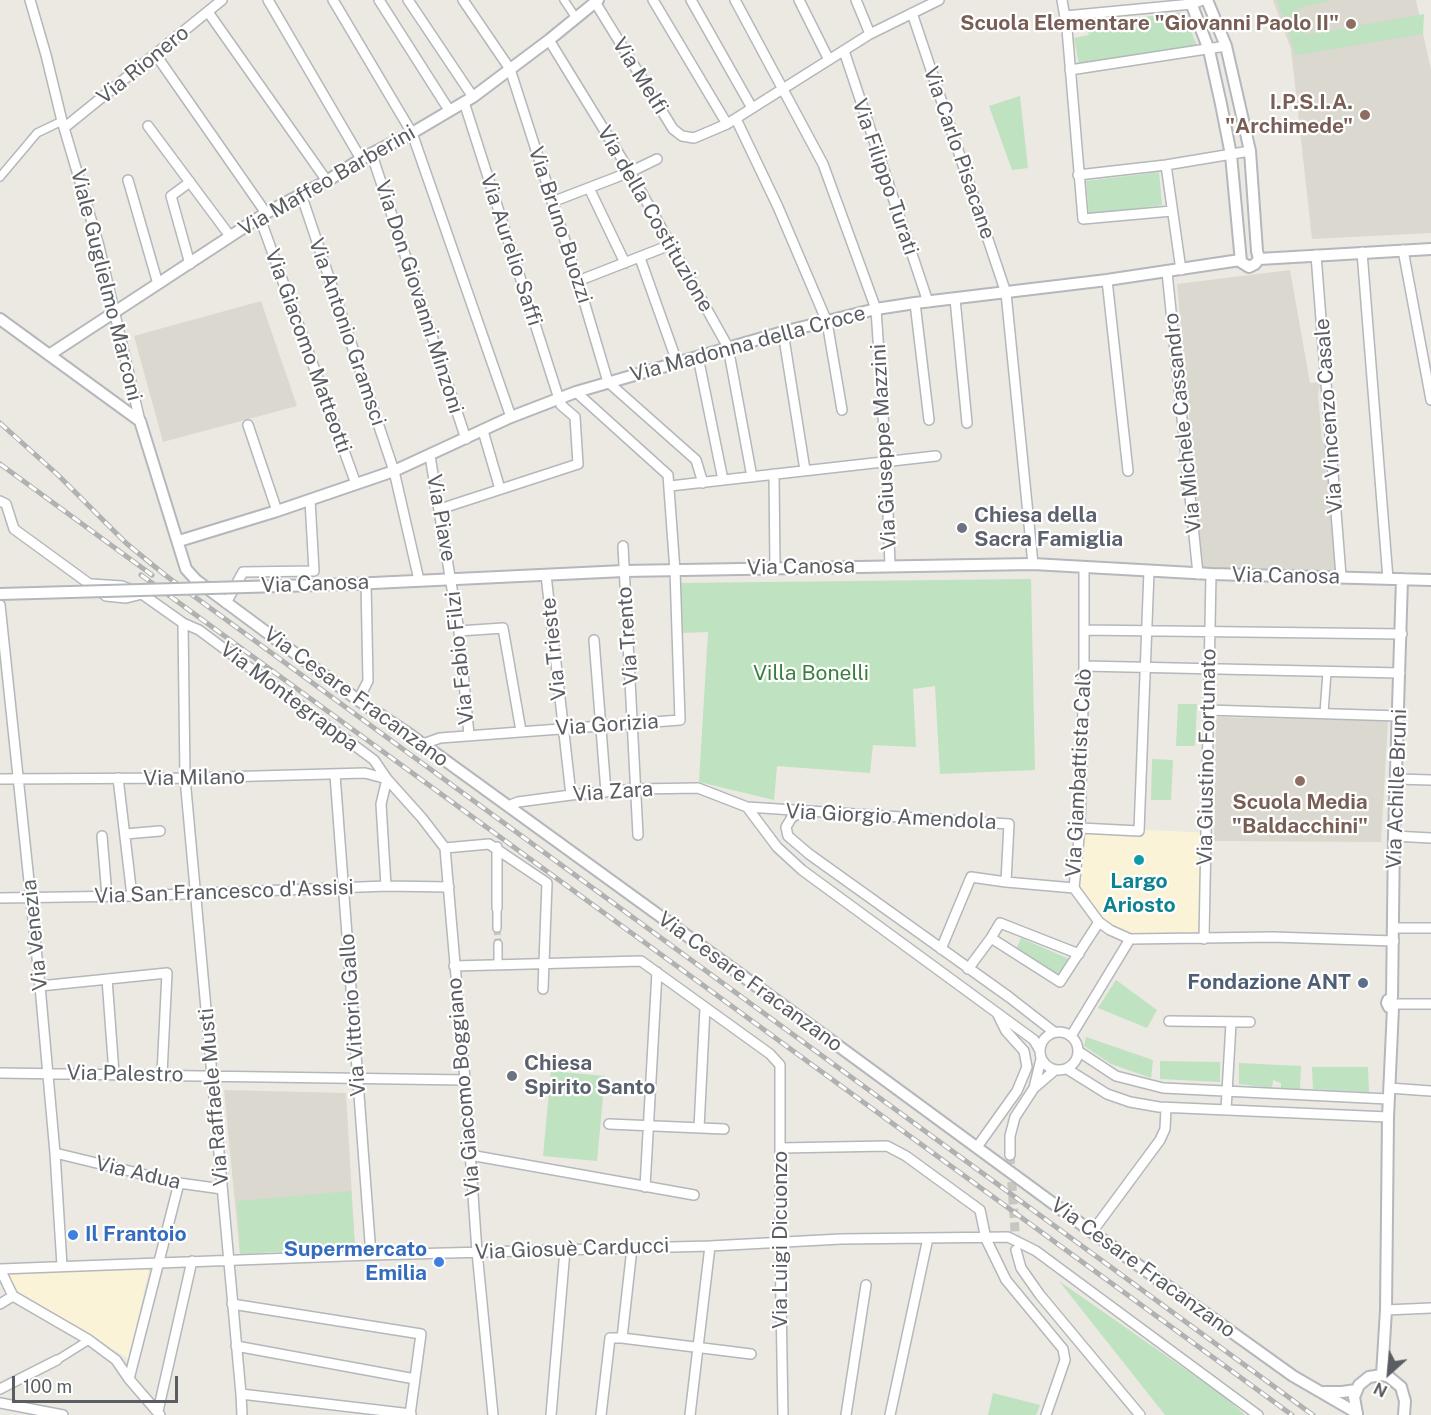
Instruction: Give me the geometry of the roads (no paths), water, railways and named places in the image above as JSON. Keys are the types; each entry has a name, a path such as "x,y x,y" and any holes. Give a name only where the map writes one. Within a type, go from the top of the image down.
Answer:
{"street":[{"name":"Viale Guglielmo Marconi","path":"30,0 99,246 140,421 186,569"},
{"name":"Via Rionero","path":"63,124 156,55 222,0"},
{"name":"Via Don Giovanni Minzoni","path":"268,0 366,157 466,439"},
{"path":"333,0 412,133 511,417"},
{"path":"379,0 448,110"},
{"name":"Via Aurelio Saffi","path":"408,0 469,99 561,405 575,417 578,464 500,489"},
{"name":"Via Bruno Buozzi","path":"463,0 510,69 608,382"},
{"path":"564,0 576,18"},
{"path":"653,0 727,124 870,34 937,0"},
{"path":"691,0 752,108"},
{"name":"Via Giuseppe Mazzini","path":"735,0 823,164 876,309 890,565"},
{"path":"800,0 829,60"},
{"path":"856,0 870,34"},
{"path":"1062,0 1083,219 1172,211"},
{"path":"1065,16 1205,0 1226,46 1250,151 1258,255"},
{"name":"Via Maffeo Barberini","path":"49,355 263,215 469,99 597,1"},
{"name":"Via Melfi","path":"597,1 673,129 682,136 694,138 727,124"},
{"path":"1191,2 1209,50 1231,155 1241,255"},
{"path":"208,12 327,181"},
{"name":"Via Carlo Pisacane","path":"912,13 1006,293 1033,564"},
{"name":"Via della Costituzione","path":"549,40 630,172 728,347 752,477"},
{"path":"1070,70 1226,46"},
{"name":"Via Filippo Turati","path":"844,51 928,302"},
{"name":"Via Giacomo Matteotti","path":"156,55 263,215 356,484"},
{"path":"736,118 778,207 827,322 842,410"},
{"path":"0,177 37,133 63,124"},
{"path":"148,126 230,236"},
{"path":"1078,176 1250,151"},
{"path":"552,202 657,159"},
{"path":"1166,165 1181,270"},
{"path":"128,180 158,284"},
{"path":"190,182 171,196 190,264"},
{"path":"589,188 625,263"},
{"name":"Via Antonio Gramsci","path":"301,194 394,471 419,580"},
{"path":"578,281 670,245"},
{"name":"Via Madonna della Croce","path":"179,541 277,511 394,471 511,417 576,392 728,347 876,309 1181,270 1241,255 1250,247 1258,255 1316,255 1431,249"},
{"path":"1403,250 1431,400"},
{"path":"1362,252 1388,579"},
{"name":"Via Madonna della Croce","path":"1241,255 1244,264 1249,267 1256,264 1258,255"},
{"name":"Via Vincenzo Casale","path":"1316,255 1341,576"},
{"path":"640,258 677,362"},
{"name":"Via Michele Cassandro","path":"1167,272 1198,574"},
{"path":"1107,280 1128,471"},
{"path":"955,299 967,423"},
{"path":"915,303 929,420"},
{"path":"0,319 140,421"},
{"path":"783,332 805,470"},
{"path":"698,357 723,480"},
{"path":"608,382 696,460 704,483"},
{"path":"576,392 668,475 675,571"},
{"path":"248,425 277,511"},
{"path":"440,508 500,489 483,431"},
{"name":"Via Piave","path":"429,456 452,580"},
{"path":"670,486 936,456"},
{"path":"774,474 775,568"},
{"path":"226,603 243,572 314,571 310,500"},
{"name":"Via Montegrappa","path":"0,501 6,504 14,530 73,573 106,596 126,598 142,594 183,623 199,630 374,760 387,779"},
{"name":"Via Trento","path":"623,546 634,722 638,835"},
{"name":"Via Canosa","path":"0,594 352,584 624,571 890,565 1033,564 1198,574 1431,580"},
{"name":"Via Giambattista Calò","path":"1084,568 1080,828 1074,888 1099,922 1130,939 1273,937 1394,941"},
{"name":"Via Cesare Fracanzano","path":"186,569 196,580 226,603 358,700 423,744 1092,1232 1293,1376 1357,1414"},
{"name":"Via Gorizia","path":"423,744 440,738 469,735 680,720 675,571"},
{"path":"1080,828 1139,831 1149,571"},
{"name":"Via Trieste","path":"546,574 571,795"},
{"name":"Via Giustino Fortunato","path":"1204,939 1211,574"},
{"name":"Via Achille Bruni","path":"1382,1376 1386,1310 1388,1116 1394,1003 1394,836 1402,579"},
{"name":"Via Fabio Filzi","path":"452,580 469,735"},
{"path":"358,700 368,681 366,583"},
{"name":"Via Venezia","path":"0,605 32,897 55,1153 62,1266"},
{"name":"Via Raffaele Musti","path":"183,623 185,778 242,1415"},
{"path":"459,631 503,628 521,731"},
{"path":"1084,630 1402,634"},
{"path":"594,640 606,792"},
{"path":"1084,666 1400,673"},
{"path":"1324,713 1327,672"},
{"path":"1207,710 1399,716"},
{"name":"Via Milano","path":"0,779 185,778 365,773 387,779"},
{"name":"Via Vittorio Gallo","path":"334,775 371,1255"},
{"path":"118,778 132,896"},
{"path":"1396,778 1431,780"},
{"path":"387,779 445,848 489,844 497,847 547,883 543,989"},
{"path":"386,886 381,804 387,779"},
{"name":"Via Zara","path":"508,806 518,802 571,795 637,789 698,788 717,793"},
{"name":"Via Giorgio Amendola","path":"717,793 747,807 1009,824 1006,882"},
{"path":"747,807 777,847 802,870 1034,1040 1045,1065 1055,1070 1067,1069 1107,1094 1130,1102 1166,1108 1388,1116"},
{"path":"806,810 792,817 786,827 788,836 809,854 1009,996 1054,1032"},
{"path":"124,834 160,831"},
{"path":"102,836 107,896"},
{"path":"1394,836 1431,838"},
{"path":"497,847 497,928"},
{"name":"Via Giacomo Boggiano","path":"445,848 477,1252 493,1415"},
{"path":"941,949 971,877 1074,888"},
{"name":"Via San Francesco d'Assisi","path":"0,898 132,896 344,887 449,887"},
{"path":"991,938 1060,982 1099,922"},
{"path":"968,969 1000,923 1079,954"},
{"path":"1394,928 1431,928"},
{"path":"1071,1036 1130,939"},
{"path":"498,944 498,964"},
{"path":"454,966 641,961 705,1008 699,1128"},
{"path":"645,1187 657,972"},
{"path":"40,986 167,973 162,1074"},
{"path":"107,979 114,1073"},
{"path":"1394,1003 1431,1004"},
{"name":"Via Luigi Dicuonzo","path":"705,1008 770,1054 780,1065 783,1415"},
{"path":"977,1147 1017,1091 1027,1067 1024,1051 1006,1031 997,1013"},
{"path":"1169,1021 1250,1022"},
{"path":"1226,1110 1232,1023"},
{"path":"1039,1049 1044,1038 1054,1032 1060,1031 1071,1036 1078,1051 1075,1061 1067,1069"},
{"path":"1078,1051 1116,1076 1162,1088 1389,1094 1431,1091"},
{"path":"1034,1088 1041,1059"},
{"path":"1010,1155 1010,1136 1015,1117 1034,1088 1055,1070"},
{"name":"Via Palestro","path":"0,1073 465,1080"},
{"path":"1092,1232 1160,1140 1165,1129 1166,1108"},
{"path":"609,1124 724,1129"},
{"path":"781,1148 888,1146 906,1156 980,1210 986,1239 1006,1280 1063,1349 1065,1360 1046,1415"},
{"name":"Via Adua","path":"55,1153 178,1183 222,1189"},
{"path":"470,1155 694,1195"},
{"path":"129,1379 178,1183"},
{"name":"Via Giosuè Carducci","path":"0,1269 371,1255 710,1246 841,1239 1008,1237 1036,1251 1258,1415"},
{"path":"890,1415 928,1238"},
{"path":"690,1415 710,1246"},
{"path":"622,1338 632,1248"},
{"path":"551,1415 565,1250"},
{"path":"1016,1251 1021,1268 1040,1295 1140,1415"},
{"path":"159,1413 192,1262"},
{"path":"0,1269 13,1296 89,1340 116,1359 129,1379 159,1413"},
{"path":"846,1415 866,1285"},
{"path":"0,1304 13,1296"},
{"path":"232,1304 421,1334 411,1414 241,1394"},
{"path":"1386,1310 1431,1308"},
{"path":"601,1415 610,1338 751,1354"},
{"path":"0,1389 57,1360 89,1340"},
{"path":"236,1346 415,1379"},
{"path":"1357,1414 1354,1405 1356,1390 1364,1380 1382,1376 1389,1377 1401,1387 1405,1401 1402,1413"},
{"path":"1318,1391 1356,1390"},
{"path":"0,1403 63,1415"}],"tunnel":[{"path":"497,928 498,944"},
{"path":"1010,1155 1016,1246"}],"railway":[{"path":"0,423 58,475 126,543 165,575 1313,1415"},
{"path":"0,464 152,575"},
{"path":"141,575 1292,1415"}],"place":[{"name":"Scuola Elementare \"Giovanni Paolo II\"","path":"1351,24"},
{"name":"I.P.S.I.A. \"Archimede\"","path":"1365,115"},
{"name":"Chiesa della Sacra Famiglia","path":"962,528"},
{"name":"Scuola Media \"Baldacchini\"","path":"1300,781"},
{"name":"Largo Ariosto","path":"1139,860"},
{"name":"Fondazione ANT","path":"1363,983"},
{"name":"Chiesa Spirito Santo","path":"512,1076"},
{"name":"Il Frantoio","path":"73,1235"},
{"name":"Supermercato Emilia","path":"439,1262"}],"park label":[{"name":"Villa Bonelli","path":"811,674"}]}
